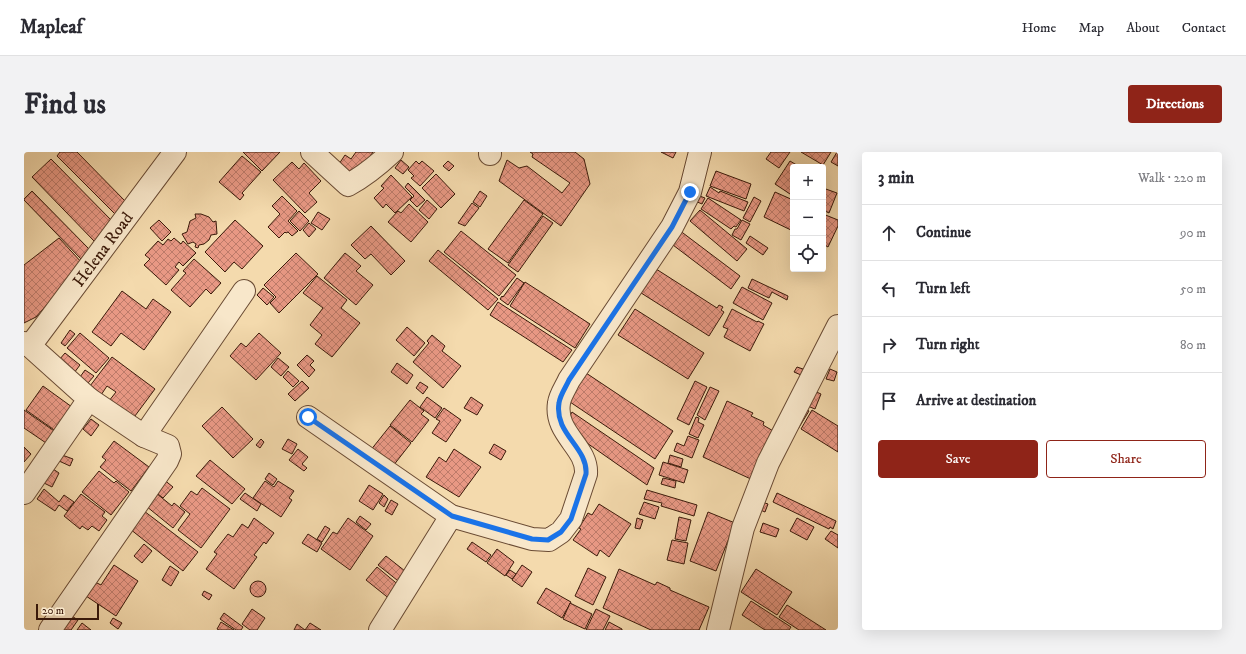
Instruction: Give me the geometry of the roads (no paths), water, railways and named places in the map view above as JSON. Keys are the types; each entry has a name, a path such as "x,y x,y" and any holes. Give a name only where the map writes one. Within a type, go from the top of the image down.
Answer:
{"street":[{"name":"Helena Road","path":"27,345 175,152"},
{"path":"312,152 348,185 366,175 378,166 392,152"},
{"path":"308,417 452,516 532,539 548,540 561,532 571,519 587,467 583,458 560,423 559,402 569,380 672,227 690,192 700,152"},
{"path":"144,436 244,291"},
{"path":"718,630 744,528 768,463 838,326"},
{"path":"27,345 89,399 144,436 168,446 170,454 167,461 50,630"},
{"path":"24,493 89,399"},
{"path":"380,630 452,516"}]}
